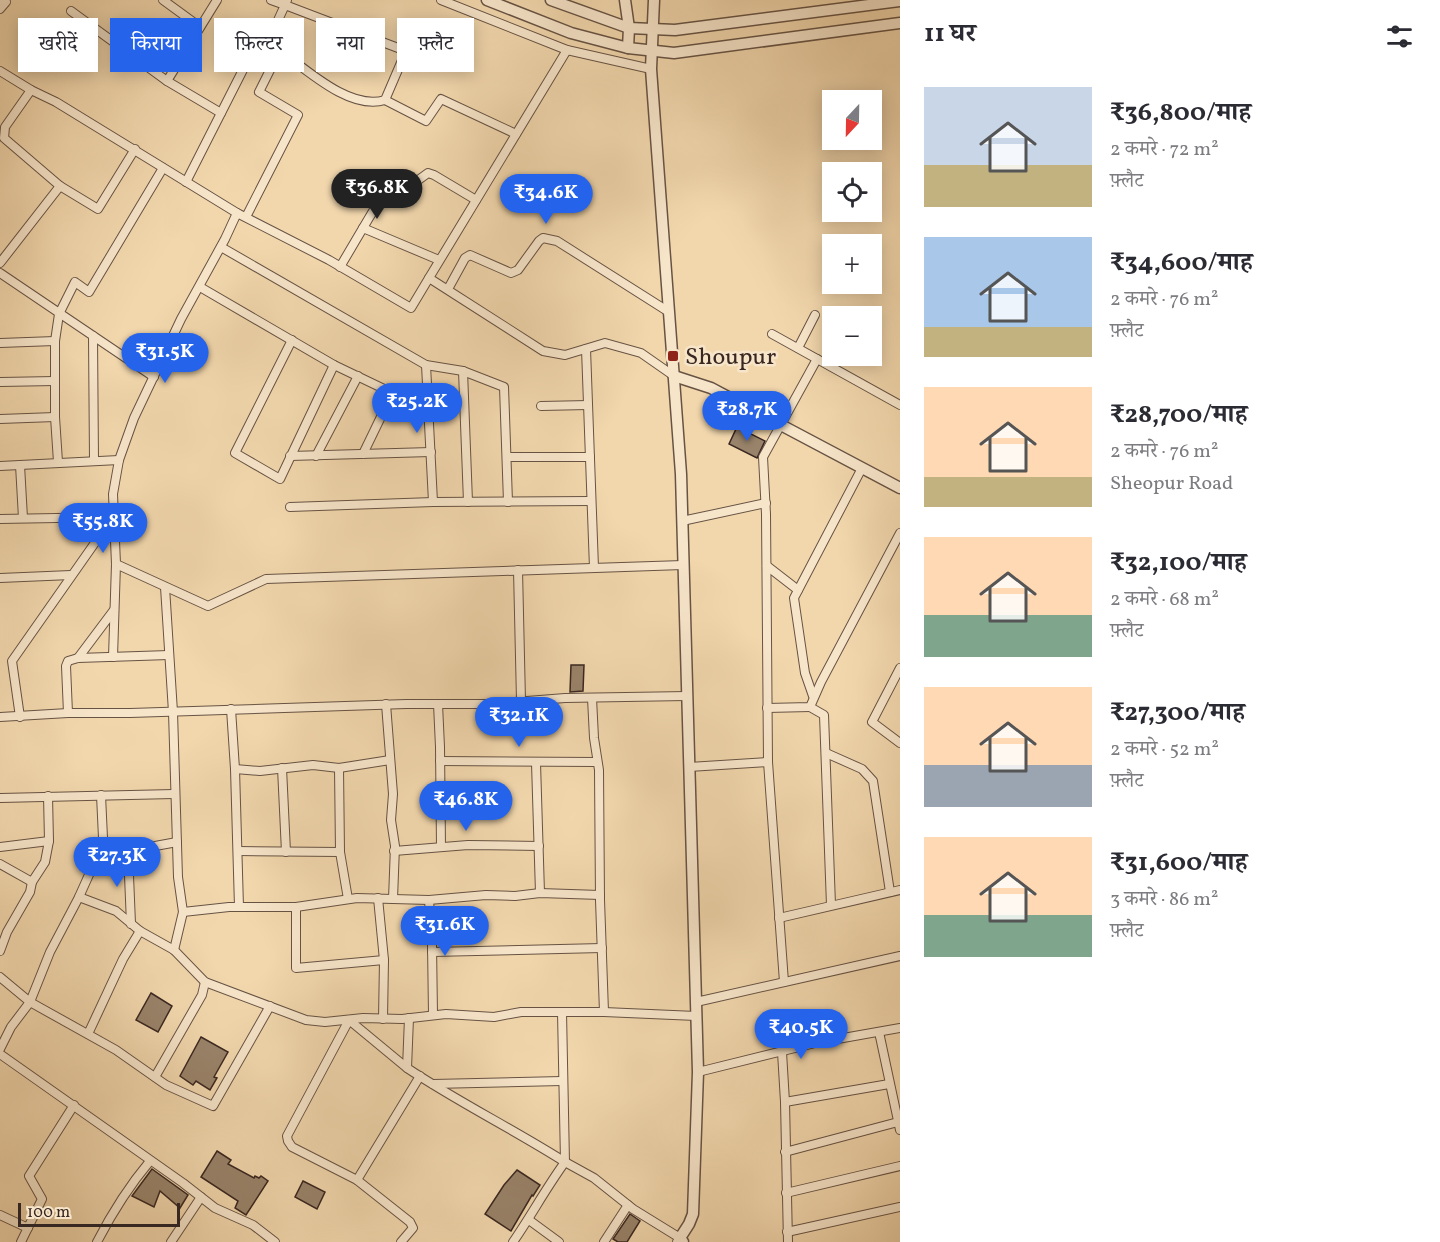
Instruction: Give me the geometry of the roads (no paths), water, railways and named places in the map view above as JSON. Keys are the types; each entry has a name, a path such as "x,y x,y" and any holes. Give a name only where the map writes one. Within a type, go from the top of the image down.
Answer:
{"street":[{"path":"0,9 6,3 3,0"},
{"path":"163,0 188,18"},
{"path":"202,24 217,0"},
{"path":"271,0 286,2 406,51 385,100"},
{"path":"441,0 567,50 651,69"},
{"path":"487,0 571,33 628,48 674,53 900,23"},
{"path":"551,0 630,28 652,30 675,30 900,1"},
{"path":"625,0 630,28 628,48"},
{"path":"350,1020 407,1068 594,1178 680,1241 693,1214 698,1072 682,521 674,376 650,51 654,0"},
{"path":"279,18 286,2"},
{"path":"71,11 167,81 220,113"},
{"path":"0,71 135,149 237,213 340,267 411,308 567,50"},
{"path":"304,68 349,98 373,104 385,100 426,121 441,99 516,134"},
{"path":"167,81 172,72"},
{"path":"186,182 241,72"},
{"path":"246,217 298,115 259,92 269,72"},
{"path":"31,90 5,127 4,138 60,186 98,209 135,149"},
{"path":"58,462 55,417 55,341 59,314 75,282 89,292 163,168"},
{"path":"340,267 382,196 389,190 418,182 428,173 476,200"},
{"path":"0,263 60,186"},
{"path":"113,657 116,564 113,494 119,460 134,418 237,213"},
{"path":"363,228 440,260"},
{"path":"448,289 465,258 470,255 511,273 518,270 543,238 557,241 669,312"},
{"path":"220,247 426,365 463,371 504,387 508,502"},
{"path":"0,273 154,377"},
{"path":"429,278 543,351 565,355 605,343 641,353 674,376 711,388 900,488"},
{"path":"200,288 334,365 428,410"},
{"path":"798,348 815,315"},
{"path":"772,334 900,405"},
{"path":"93,336 94,461"},
{"path":"292,340 235,453 280,479 334,365"},
{"path":"0,343 55,341"},
{"path":"586,349 594,568"},
{"path":"784,982 768,762 766,503 763,457 817,358"},
{"path":"426,365 433,502"},
{"path":"463,371 468,502"},
{"path":"316,456 357,376"},
{"path":"0,382 55,381"},
{"path":"363,454 393,392"},
{"path":"541,406 588,405"},
{"path":"0,419 55,417"},
{"path":"290,456 431,452"},
{"path":"507,458 590,457"},
{"path":"0,466 119,460"},
{"path":"20,465 23,518"},
{"path":"813,696 805,673 794,598 862,468"},
{"path":"290,507 433,502 591,501"},
{"path":"682,521 766,503"},
{"path":"0,519 114,517"},
{"path":"20,717 12,661 114,517"},
{"path":"810,707 813,696 900,533"},
{"path":"116,564 208,606 266,579 683,565"},
{"path":"766,566 798,590"},
{"path":"518,570 521,701"},
{"path":"0,578 71,575"},
{"path":"165,587 178,877 183,912 174,950"},
{"path":"78,658 115,610"},
{"path":"68,713 66,666 68,661 78,658 169,655"},
{"path":"900,668 872,722 900,743"},
{"path":"0,717 68,713 172,712 386,704 488,704 592,698 687,696"},
{"path":"592,698 600,836 604,1011"},
{"path":"386,704 393,794 391,820 394,851 393,899"},
{"path":"438,704 441,847"},
{"path":"767,708 810,707 824,715 831,905"},
{"path":"231,709 239,907"},
{"path":"826,753 862,769 873,781 890,892"},
{"path":"235,769 260,771 313,765 339,768 390,760"},
{"path":"440,761 597,762"},
{"path":"689,767 768,762"},
{"path":"536,763 540,893"},
{"path":"282,768 286,852"},
{"path":"339,768 340,852 348,899"},
{"path":"0,798 174,794"},
{"path":"0,1049 11,1027 30,1002 50,952 79,897 103,838 101,795"},
{"path":"0,951 3,929 30,892 32,882 45,862 49,841 48,796"},
{"path":"0,847 49,841"},
{"path":"131,924 128,851 177,842"},
{"path":"394,851 504,844 539,846"},
{"path":"238,851 340,852"},
{"path":"0,864 32,882"},
{"path":"779,918 900,890"},
{"path":"183,912 239,907 296,907 348,899 429,900 540,893 600,895"},
{"path":"79,897 116,911 140,931 174,950 205,982 306,1020 325,1022 446,1014 494,1017 521,1012 604,1011 696,1016"},
{"path":"378,898 384,960 383,1019"},
{"path":"429,900 433,1015"},
{"path":"296,907 296,968 384,960"},
{"path":"88,1035 123,959 140,931"},
{"path":"432,952 602,948"},
{"path":"696,1002 900,956"},
{"path":"0,976 30,1002 166,1084 213,1106 270,1006"},
{"path":"155,1077 202,995 205,982"},
{"path":"513,1242 564,1162 562,1012"},
{"path":"407,1068 409,1018"},
{"path":"350,1020 287,1136 288,1141 292,1147 357,1180 410,1222 413,1228 401,1242"},
{"path":"698,1072 815,1043 900,1028"},
{"path":"785,1152 899,1126 879,1032"},
{"path":"782,1052 786,1102 788,1242"},
{"path":"0,1054 215,1208 253,1225 264,1239 275,1242"},
{"path":"357,1180 420,1076"},
{"path":"432,1084 562,1081"},
{"path":"786,1102 889,1083"},
{"path":"21,1242 42,1199 29,1176 74,1105"},
{"path":"97,1242 114,1209 150,1161"},
{"path":"786,1193 900,1166"},
{"path":"171,1242 201,1197"},
{"path":"604,1242 628,1204"},
{"path":"788,1232 900,1207"},
{"path":"0,1215 28,1228"},
{"path":"529,1220 558,1242"}],"place":[{"name":"Shoupur","path":"673,356"}]}
